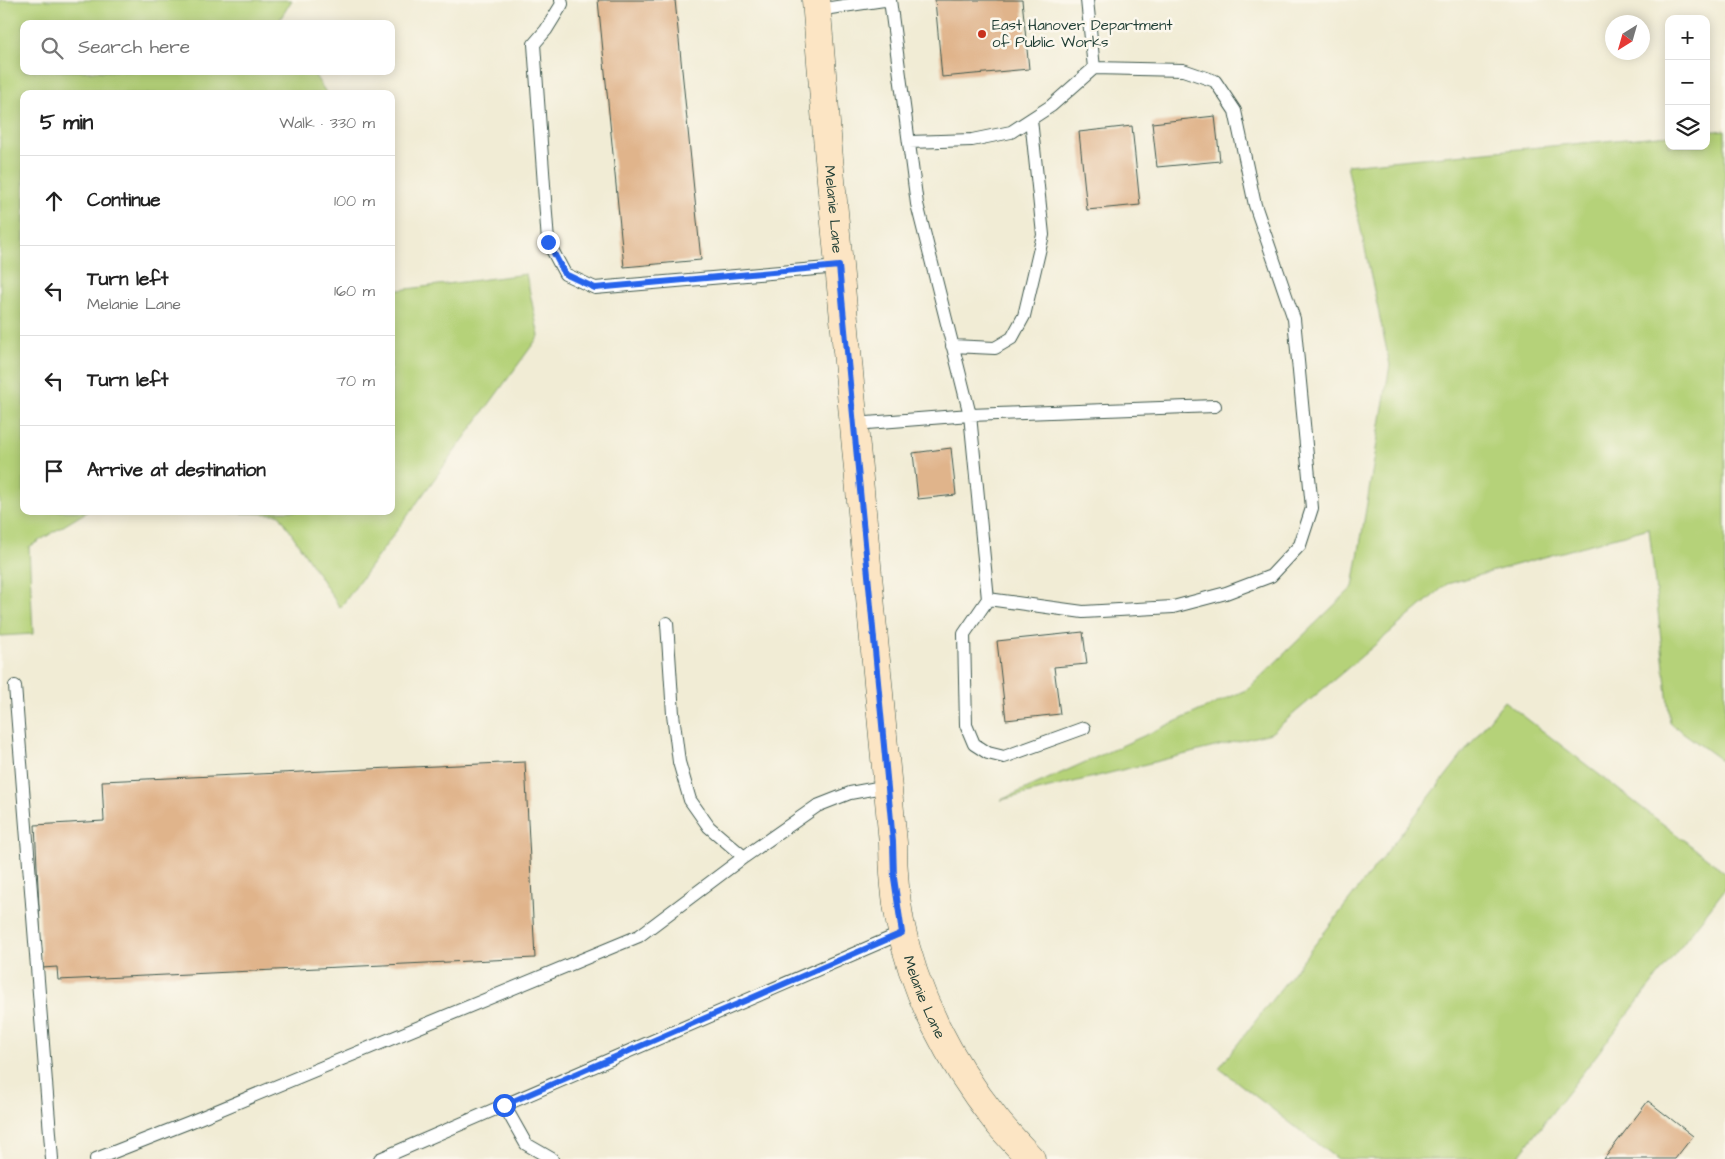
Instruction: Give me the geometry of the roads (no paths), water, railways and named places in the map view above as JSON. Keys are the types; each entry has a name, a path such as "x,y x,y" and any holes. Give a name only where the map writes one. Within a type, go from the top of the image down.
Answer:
{"street":[{"name":"Melanie Lane","path":"817,5 839,266 893,842 894,878 902,933 913,972 935,1026 964,1076 985,1106 1030,1159"}],"lane":[{"path":"562,0 562,4 546,30 534,44 548,242 565,274 595,288 839,266"},
{"path":"817,5 884,0"},
{"path":"890,0 917,204 970,415 988,599 964,634 966,725 974,744 988,753 1004,757 1084,728"},
{"path":"1087,0 1094,68"},
{"path":"909,142 972,140 1011,132 1051,106 1094,68 1183,70 1215,81 1235,111 1255,205 1294,319 1312,508 1300,545 1271,576 1226,593 1173,607 1083,612 988,599"},
{"path":"952,346 995,348 1012,338 1024,316 1043,235 1031,119"},
{"path":"854,424 970,415 1215,406"},
{"path":"667,623 673,714 679,762 690,800 709,827 744,856"},
{"path":"15,686 52,1159"},
{"path":"96,1159 639,936 744,856 817,806 850,792 888,786"},
{"path":"380,1159 902,933"},
{"path":"504,1105 526,1144 552,1159"}],"place":[{"name":"East Hanover Department of Public Works","path":"982,34"}]}
